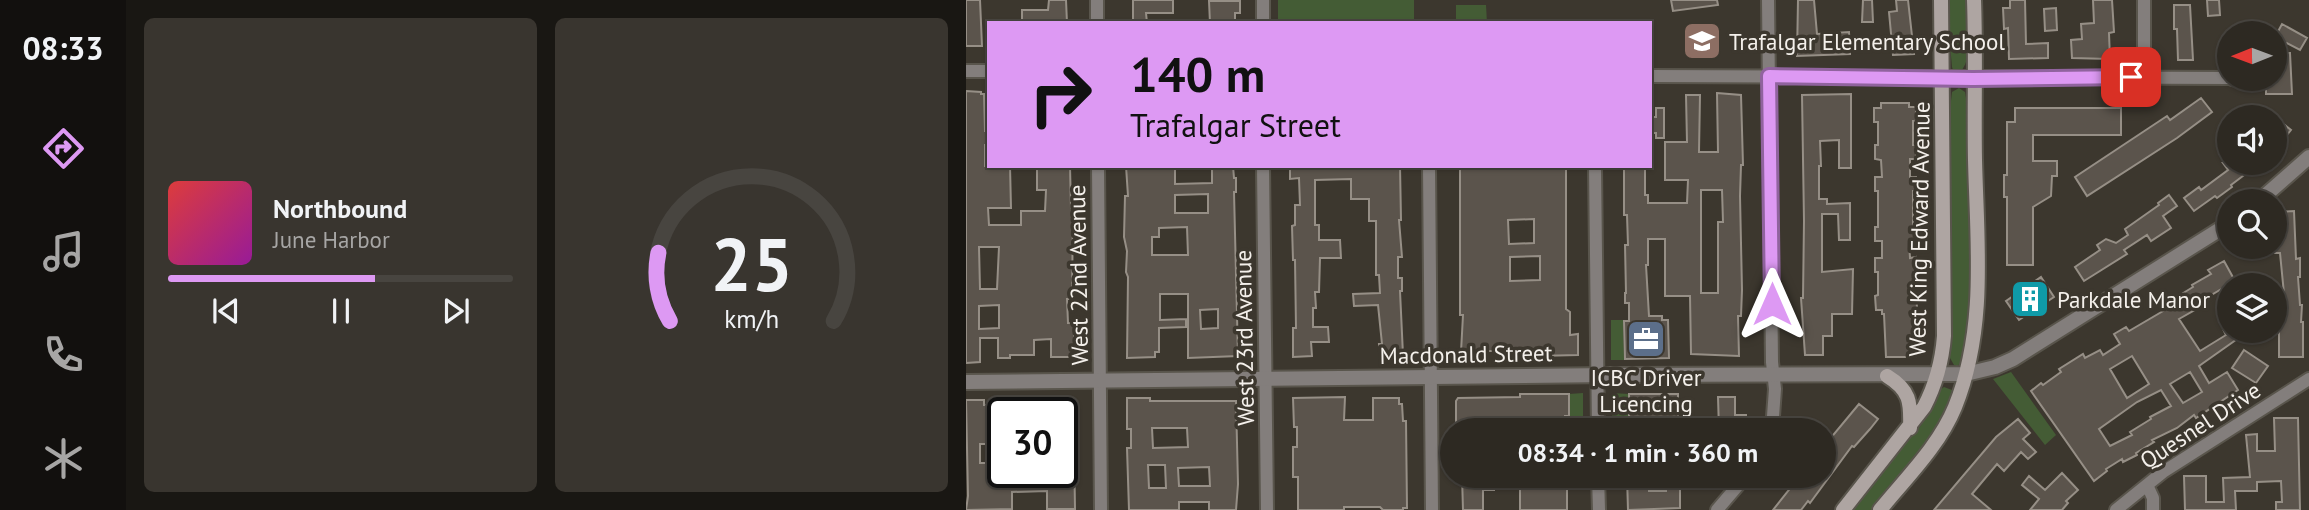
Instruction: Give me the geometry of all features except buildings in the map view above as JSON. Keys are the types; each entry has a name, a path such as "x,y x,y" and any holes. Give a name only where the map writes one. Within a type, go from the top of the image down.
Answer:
{"main road":[{"name":"West King Edward Avenue","path":"1843,510 1910,428 1924,407 1938,375 1944,336 1941,0"},
{"path":"1880,510 1944,428 1954,409 1971,359 1978,315 1974,0"},
{"path":"1887,376 1898,383 1908,396 1910,428"}],"street":[{"path":"1097,0 1097,21"},
{"path":"1262,21 1263,0"},
{"path":"1768,0 1775,389 1773,418"},
{"path":"2144,0 2144,77"},
{"path":"966,71 987,72"},
{"path":"1652,76 2217,79"},
{"path":"2273,189 2309,157"},
{"name":"West 22nd Avenue","path":"1098,168 1101,510"},
{"name":"West 23rd Avenue","path":"1263,168 1266,510"},
{"path":"1429,168 1432,510"},
{"path":"1595,168 1598,418"},
{"name":"Macdonald Street","path":"966,382 1966,374 2014,359 2217,231"},
{"name":"Quesnel Drive","path":"2116,510 2163,472 2309,379"},
{"path":"2147,485 2153,498 2153,510"},
{"path":"1598,488 1598,510"},
{"path":"1717,510 1736,488"}],"green space":[{"path":"1278,0 1414,0 1414,21 1278,21"},
{"path":"1946,0 1969,0 1969,49 1960,72 1952,67"},
{"path":"1456,5 1486,5 1487,21 1456,21"},
{"path":"1959,88 1965,92 1970,122 1972,305 1965,361 1957,366 1950,358 1948,127 1952,92"},
{"path":"1611,320 1623,320 1624,360 1611,360"},
{"path":"2011,372 2056,435 2045,445 1993,379"},
{"path":"1944,387 1952,390 1950,403 1933,435 1873,510 1851,510 1921,425"},
{"path":"1583,393 1583,418 1569,418 1569,394"},
{"path":"1612,393 1629,394 1629,418 1612,418"}],"place":[{"name":"Trafalgar Elementary School","path":"1702,41"},
{"name":"Parkdale Manor","path":"2030,299"},
{"name":"ICBC Driver Licencing","path":"1646,339"}],"route":[{"path":"1772,304 1769,76 1973,79 2131,77"}]}
